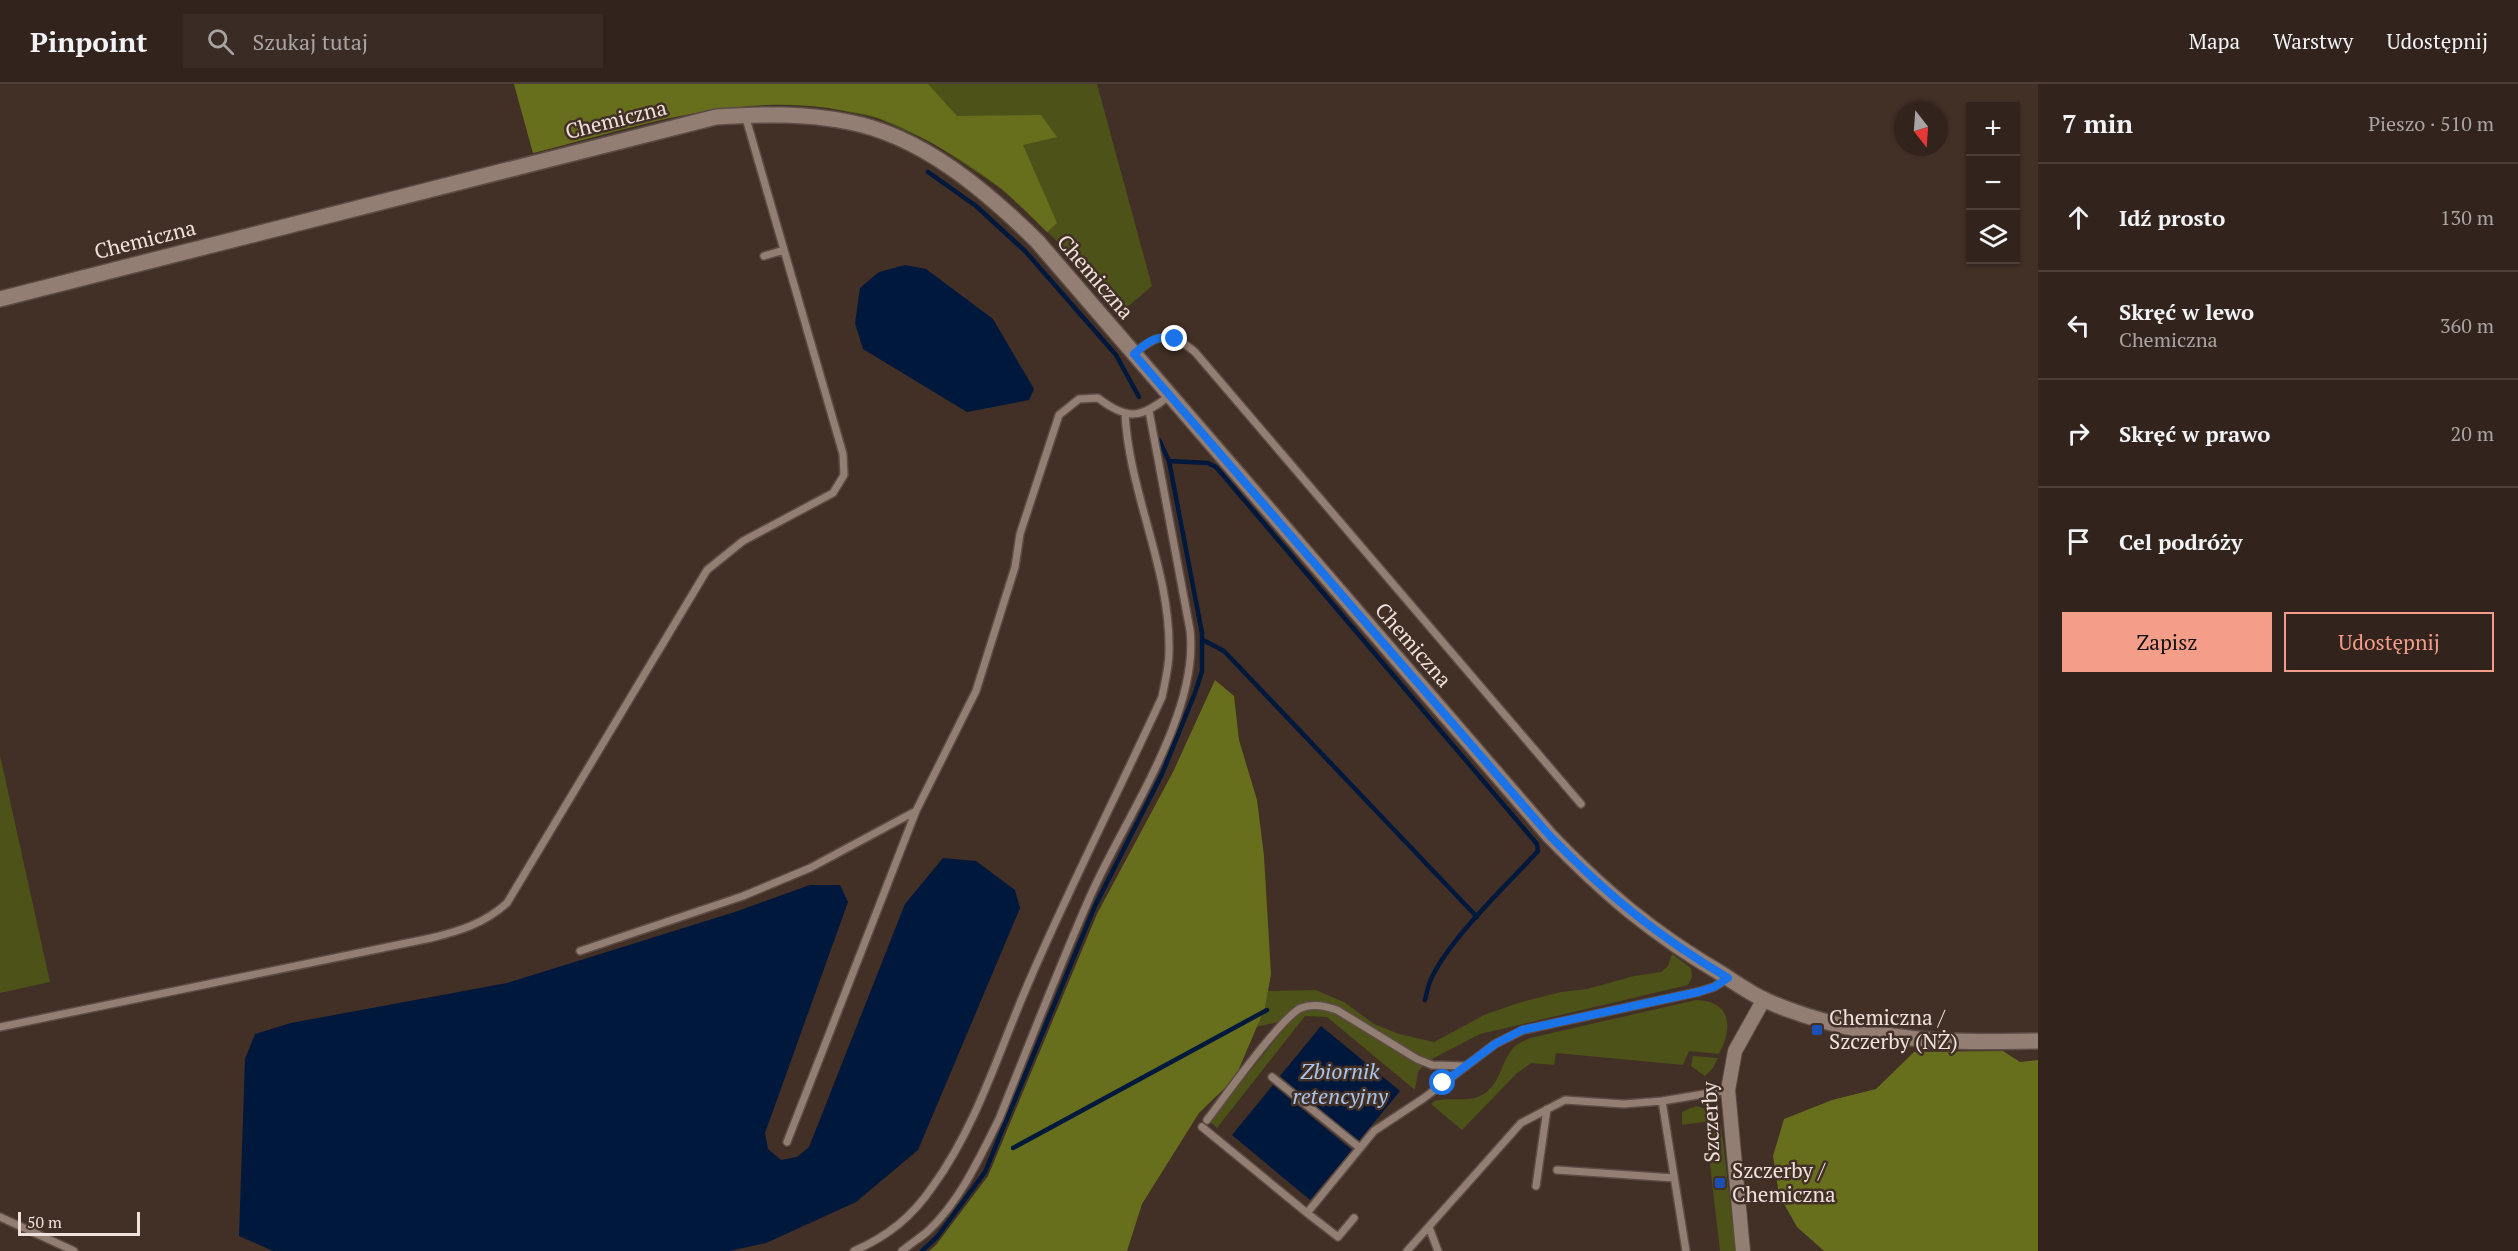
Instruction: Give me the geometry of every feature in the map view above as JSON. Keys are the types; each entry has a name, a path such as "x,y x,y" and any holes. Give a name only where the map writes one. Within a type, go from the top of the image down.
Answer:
{"street":[{"name":"Chemiczna","path":"0,298 716,117 812,116 851,122 882,131 916,147 952,169 1012,217 1037,241 1571,858 1603,890 1639,920 1678,948 1764,999 1821,1019 1871,1032 1947,1041 2038,1041"},
{"name":"Szczerby","path":"1743,1251 1728,1090 1735,1051 1764,999"}],"lane":[{"path":"0,1027 431,938 469,928 496,913 507,903 707,570 743,541 833,493 844,475 843,454 745,115"},
{"path":"764,256 784,250"},
{"path":"1134,354 1152,339 1168,337 1182,342 1196,352 1581,804"},
{"path":"788,1142 916,812 976,691 1015,567 1020,534 1059,416 1079,399 1098,398 1110,407 1125,413 1137,414 1149,411 1170,396"},
{"path":"902,1251 929,1230 947,1209 982,1153 999,1119 1089,898 1154,768 1186,689 1192,650 1190,630 1149,411"},
{"path":"854,1251 903,1223 933,1187 965,1134 1069,888 1162,698 1169,652 1167,623 1158,570 1130,451 1125,413"},
{"path":"580,951 743,896 810,868 916,812"},
{"path":"1307,1212 1374,1131 1424,1098 1495,1044 1522,1030 1698,992 1714,987 1728,978"},
{"path":"1207,1120 1287,1017 1309,1005 1337,1010 1407,1054 1432,1065 1466,1066"},
{"path":"1272,1077 1360,1148"},
{"path":"1407,1251 1521,1123 1547,1109 1565,1100 1624,1104 1662,1101 1728,1090"},
{"path":"1662,1101 1686,1251"},
{"path":"1536,1186 1547,1109"},
{"path":"1202,1127 1338,1237 1354,1218"},
{"path":"1557,1170 1674,1178"},
{"path":"0,1217 74,1251"},
{"path":"1429,1227 1438,1251"}],"green space":[{"path":"514,84 1097,84 1152,286 1118,315 1063,247 1003,190 933,143 877,118 823,107 770,104 722,108 679,115 533,153"},
{"path":"514,84 928,84 957,116 1041,115 1057,137 1023,145 1057,223 1047,232 1004,191 977,170 944,150 893,124 847,111 807,106 767,105 728,108 649,123 533,153"},
{"path":"1215,680 1234,696 1239,740 1257,800 1264,856 1271,974 1265,1008 1235,1078 1199,1113 1142,1204 1127,1251 929,1251 988,1176 1097,914 1173,772"},
{"path":"0,755 50,982 0,993"},
{"path":"1672,954 1691,968 1692,977 1688,985 1480,1034 1426,1062 1418,1072 1415,1090 1327,1017 1305,1016 1217,1128 1210,1121 1283,1030 1283,1023 1279,1022 1256,1027 1265,1008 1268,991 1316,990 1344,1002 1374,1024 1399,1034 1434,1042 1484,1015 1521,1002 1661,972 1668,966"},
{"path":"1696,1000 1717,1005 1726,1018 1726,1035 1719,1054 1689,1051 1683,1065 1556,1053 1554,1065 1531,1063 1516,1074 1462,1130 1431,1104 1440,1100 1474,1098 1487,1092 1496,1080 1509,1053 1514,1047 1530,1038"},
{"path":"2003,1051 2020,1062 2038,1060 2038,1251 1824,1251 1797,1227 1779,1195 1773,1156 1784,1119 1832,1100 1876,1089 1914,1052"},
{"path":"1693,1056 1718,1058 1713,1068 1705,1076 1691,1066"},
{"path":"1696,1106 1711,1112 1721,1125 1736,1251 1720,1251 1705,1122 1682,1125 1682,1112"}],"water":[{"path":"905,265 926,269 993,319 1034,389 1029,400 967,412 863,349 855,323 860,288 879,272"},
{"path":"943,858 976,861 1015,890 1020,908 918,1150 856,1202 766,1243 729,1251 273,1251 239,1236 245,1059 255,1034 291,1023 507,983 738,911 810,885 840,885 848,902 765,1133 768,1149 781,1160 797,1157 809,1147 905,904"},
{"name":"Zbiornik retencyjny","path":"1321,1026 1400,1091 1358,1142 1280,1076"},
{"name":"Zbiornik retencyjny","path":"1273,1085 1352,1150 1310,1200 1232,1135"}],"waterway":[{"path":"928,172 976,206 1025,251 1116,355 1139,397"},
{"path":"922,1251 937,1237 985,1172 1095,906 1162,774 1202,671 1202,633 1169,461 1159,440"},
{"path":"1169,461 1208,463 1216,467 1537,844 1538,851 1452,945 1431,980 1425,1000"},
{"path":"1203,640 1224,651 1477,917"},
{"path":"1013,1148 1267,1010"}],"place":[{"name":"Chemiczna / Szczerby (NŻ)","path":"1817,1030"},
{"name":"Szczerby / Chemiczna","path":"1720,1183"}],"route":[{"path":"1175,339 1168,337 1152,339 1134,354 1578,866 1639,920 1678,948 1728,978 1714,987 1698,992 1522,1030 1495,1044 1443,1083"}]}
